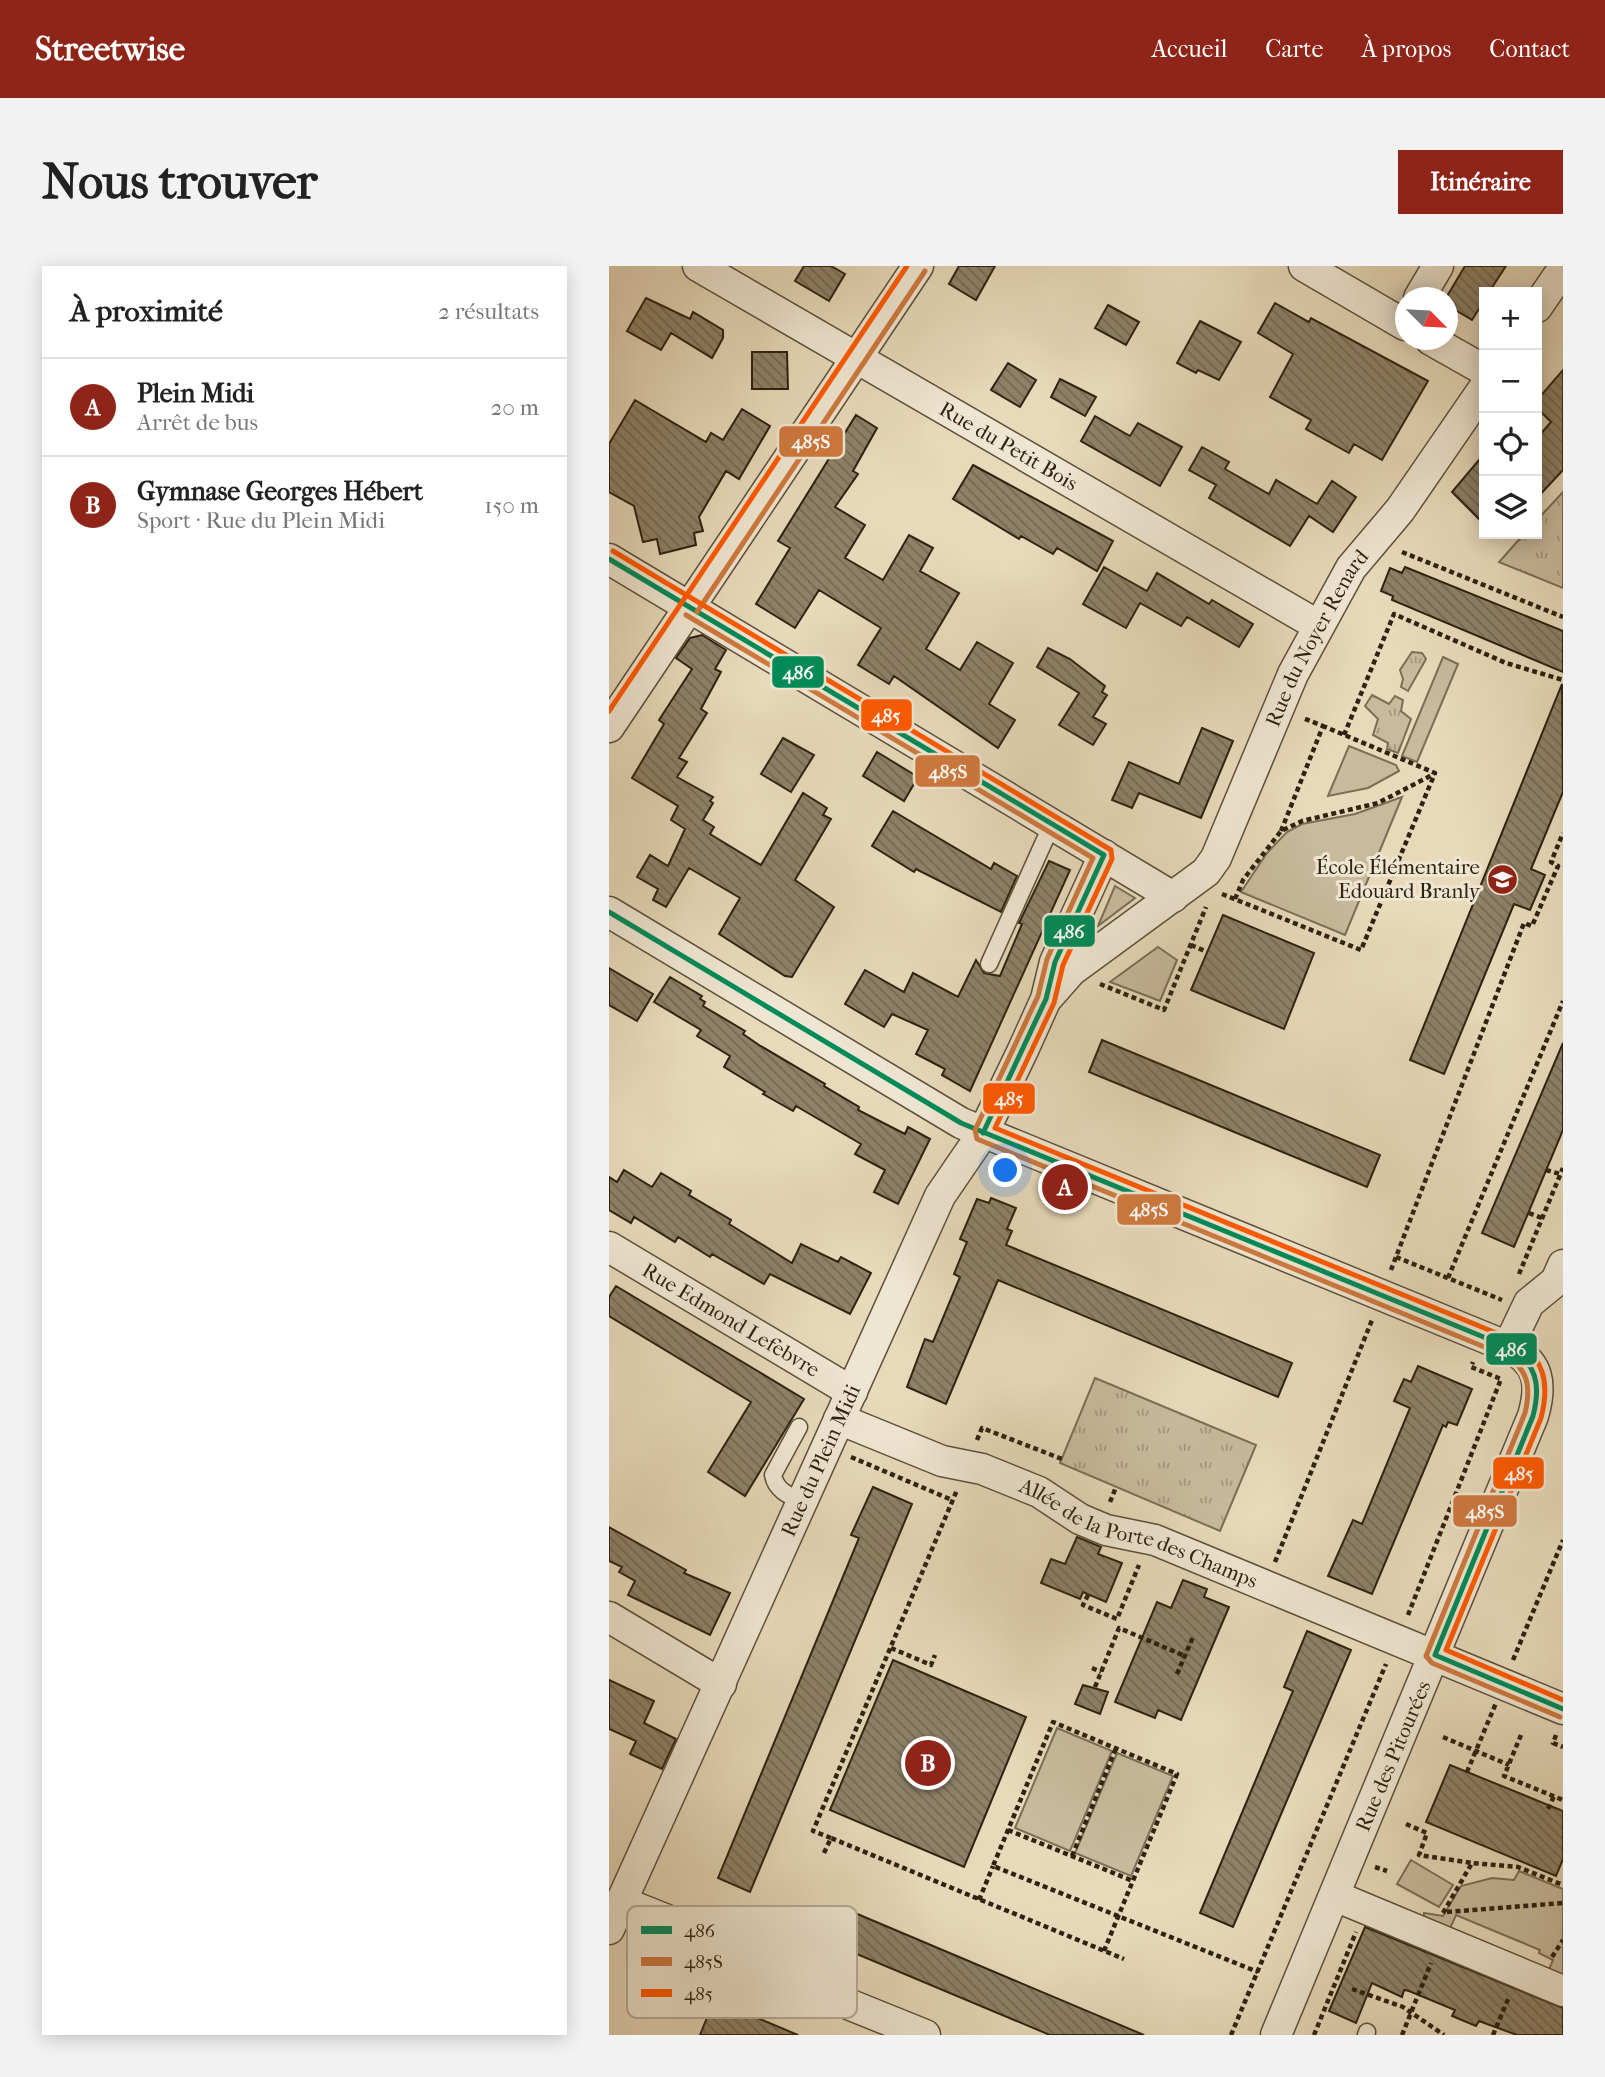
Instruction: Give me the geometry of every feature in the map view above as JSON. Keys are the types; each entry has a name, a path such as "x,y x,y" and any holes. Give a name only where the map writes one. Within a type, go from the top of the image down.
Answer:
{"street":[{"name":"Rue du Petit Bois","path":"698,266 1319,626"},
{"path":"609,727 918,266"},
{"path":"1304,266 1395,317"},
{"path":"1426,287 1438,266"},
{"path":"1542,300 1563,269"},
{"path":"1448,350 1479,367"},
{"name":"Rue du Noyer Renard","path":"1173,897 1206,872 1216,858 1281,699 1351,568 1400,510 1479,395"},
{"path":"609,559 1173,897"},
{"name":"Rue du Plein Midi","path":"609,1929 940,1196 983,1133 1046,999 1055,962 1104,855"},
{"name":"Rue du Plein Midi","path":"1046,999 1071,971 1173,897"},
{"path":"609,912 855,1060 983,1133 1507,1348 1529,1303 1556,1281 1563,1265"},
{"name":"Rue Edmond Lefebvre","path":"609,1247 852,1392"},
{"name":"Rue des Pitourées","path":"1276,2035 1534,1416 1539,1381 1507,1348"},
{"name":"Allée de la Porte des Champs","path":"834,1432 942,1461 971,1454 1106,1530 1155,1540 1435,1655 1561,1719"},
{"path":"609,1617 721,1684"},
{"path":"1335,1896 1563,1991"},
{"path":"622,1902 632,1906"},
{"path":"857,2008 925,2035"}],"lane":[{"path":"989,964 1052,824"},
{"path":"799,1427 773,1475 775,1483 783,1492 803,1502"}],"path":[{"path":"1395,550 1563,617"},
{"path":"1344,734 1394,614 1506,663 1563,680"},
{"path":"1299,716 1435,773"},
{"path":"1235,899 1243,880 1281,831 1323,726"},
{"path":"1281,831 1302,821 1378,803 1435,773"},
{"path":"1221,894 1361,950 1435,773"},
{"path":"1266,1586 1382,1295 1524,923 1532,926 1558,866 1551,862 1563,833"},
{"path":"1538,892 1546,895"},
{"path":"1085,960 1099,983 1164,1010 1209,902"},
{"path":"1191,945 1207,952"},
{"path":"1448,1278 1563,1001"},
{"path":"1516,1282 1563,1168"},
{"path":"1546,1170 1560,1174"},
{"path":"1529,1213 1542,1218"},
{"path":"1396,1257 1508,1302"},
{"path":"1231,2035 1383,1668 1401,1641 1411,1603 1501,1380 1471,1367 1507,1348"},
{"path":"1062,1460 982,1427 813,1831 1124,1959"},
{"path":"834,1432 853,1459 952,1500"},
{"path":"1107,1510 1116,1487"},
{"path":"1518,1648 1563,1539"},
{"path":"1095,1687 1119,1628 1117,1619 1143,1555"},
{"path":"1088,1595 1083,1605 1117,1619"},
{"path":"1119,1628 1185,1656"},
{"path":"1177,1674 1193,1637"},
{"path":"891,1648 931,1665 935,1655"},
{"path":"1092,1668 1101,1672"},
{"path":"1467,1772 1496,1703"},
{"path":"1561,1719 1553,1743 1563,1747"},
{"path":"979,1900 1053,1722 1117,1748 1177,1774 1104,1951"},
{"path":"1521,1735 1504,1776 1563,1800"},
{"path":"1443,1737 1509,1765"},
{"path":"1072,1856 1117,1748"},
{"path":"1548,1809 1554,1796"},
{"path":"1406,1824 1427,1833 1419,1855 1472,1864 1518,1867 1563,1885"},
{"path":"1008,1830 1133,1881"},
{"path":"824,1853 831,1838"},
{"path":"1472,1864 1443,1913 1563,1903"},
{"path":"993,1867 1258,1972"},
{"path":"1314,2035 1352,1944 1363,1908"},
{"path":"1402,2035 1435,1954"},
{"path":"1493,2035 1513,1986"},
{"path":"1352,1989 1411,2011 1444,2035"}],"green space":[{"path":"1563,492 1563,588 1499,562 1520,539 1542,539 1542,515"},
{"path":"1412,652 1422,653 1426,659 1408,691 1401,687 1403,679 1400,670"},
{"path":"1443,657 1458,664 1417,762 1402,756"},
{"path":"1372,695 1389,704 1395,696 1403,700 1401,711 1411,719 1398,753 1387,749 1388,743 1373,735 1378,719 1365,706"},
{"path":"1349,746 1396,765 1399,771 1368,788 1328,796"},
{"path":"1402,797 1345,935 1241,892 1267,853 1287,832 1302,824 1355,814"},
{"path":"1115,886 1135,898 1098,926"},
{"path":"1158,947 1177,960 1160,1001 1110,982"},
{"path":"1095,1378 1256,1445 1220,1531 1060,1463"},
{"path":"1057,1728 1112,1751 1070,1851 1015,1828"},
{"path":"1117,1753 1173,1776 1131,1876 1075,1853"},
{"path":"1411,1860 1453,1885 1439,1907 1397,1884"},
{"path":"1519,1871 1563,1889 1563,1981 1547,1974 1553,1960 1539,1953 1540,1950 1456,1915 1448,1933 1424,1923 1424,1913 1443,1916 1461,1886 1492,1878 1514,1880"}],"building":[{"path":"804,266 831,266 845,274 829,301 795,281"},
{"path":"959,266 995,266 976,300 949,284"},
{"path":"1465,266 1506,266 1492,287 1479,287 1479,309 1472,320 1458,312 1458,287 1453,287"},
{"path":"646,298 690,319 693,312 723,330 723,338 712,358 671,333 661,350 627,331"},
{"path":"1275,303 1309,322 1311,318 1428,381 1382,460 1354,444 1349,453 1306,429 1311,420 1270,397 1293,354 1258,333"},
{"path":"1108,305 1139,322 1126,345 1095,328"},
{"path":"1200,321 1241,342 1219,380 1198,370 1196,373 1177,363"},
{"path":"752,352 787,352 788,389 752,389"},
{"path":"1008,363 1036,380 1020,407 991,390"},
{"path":"1563,370 1563,470 1542,493 1542,432 1551,422 1542,413 1542,394"},
{"path":"1060,379 1096,397 1085,416 1051,397"},
{"path":"635,400 706,442 711,433 723,440 742,409 770,426 739,479 726,471 699,517 703,531 694,533 696,545 660,554 657,539 643,542 634,506 609,492 609,444"},
{"path":"856,415 877,428 853,471 858,474 835,507 865,525 845,558 883,580 909,535 933,548 920,571 959,593 926,649 960,670 977,642 1013,663 989,704 1015,720 998,748 894,676 889,684 858,665 881,628 819,590 795,628 756,604 790,548 778,541"},
{"path":"1095,416 1130,436 1138,423 1182,447 1160,486 1081,441"},
{"path":"1202,447 1229,462 1225,469 1269,494 1276,480 1317,504 1332,481 1356,497 1333,532 1309,516 1290,546 1209,498 1216,485 1189,470"},
{"path":"1479,460 1479,519 1452,492"},
{"path":"973,465 1113,541 1097,571 1057,548 1053,554 1021,536 1019,539 953,499"},
{"path":"1104,567 1147,591 1157,573 1209,604 1212,600 1253,624 1239,647 1187,617 1181,626 1140,603 1126,628 1083,604"},
{"path":"1405,567 1563,631 1563,672 1392,600 1393,596 1381,591 1390,568 1402,573"},
{"path":"702,635 726,650 715,669 721,672 701,709 707,713 679,758 687,762 677,777 713,797 710,801 713,803 703,820 714,827 710,834 761,865 803,793 827,808 823,815 831,819 795,880 834,907 792,977 785,976 719,934 740,898 689,868 666,907 653,900 658,889 637,877 650,855 668,866 685,829 671,820 678,806 632,778 664,724 659,720 692,669 676,658 690,638"},
{"path":"1048,648 1070,659 1105,686 1102,692 1107,695 1093,717 1106,724 1093,745 1059,725 1079,693 1037,667"},
{"path":"1562,684 1563,792 1531,869 1545,875 1530,910 1514,904 1444,1074 1410,1060"},
{"path":"1202,728 1233,741 1201,818 1139,793 1132,808 1112,800 1129,762 1179,784"},
{"path":"783,738 814,755 791,792 761,774"},
{"path":"877,752 918,777 904,801 863,776"},
{"path":"893,811 991,869 994,863 1017,876 1001,912 916,869 914,872 872,846"},
{"path":"1049,861 1070,870 970,1091 942,1075 945,1069 916,1054 928,1030 892,1014 884,1027 845,1004 865,970 904,992 913,973 958,997 976,960 984,973 1000,976 1022,924 1019,923"},
{"path":"1223,915 1314,953 1284,1029 1191,990"},
{"path":"609,968 653,994 637,1021 609,1005"},
{"path":"670,977 702,996 700,999 705,1002 703,1006 745,1031 743,1034 759,1045 825,1084 824,1086 859,1107 858,1110 905,1134 908,1127 930,1139 898,1204 874,1192 885,1170 855,1154 861,1144 796,1106 793,1111 763,1094 765,1092 724,1067 730,1056 697,1036 701,1030 654,1002"},
{"path":"1102,1040 1380,1155 1367,1187 1089,1072"},
{"path":"1563,1043 1563,1130 1514,1247 1482,1233"},
{"path":"624,1170 652,1187 661,1173 691,1191 689,1195 731,1220 729,1224 792,1263 801,1244 838,1262 841,1257 871,1273 850,1314 770,1274 764,1284 712,1254 710,1257 678,1237 675,1242 634,1217 631,1223 609,1210 609,1177 617,1182"},
{"path":"991,1198 1016,1208 1007,1229 1012,1231 1006,1245 1292,1363 1278,1397 998,1280 946,1404 907,1387 925,1339 933,1342 960,1277 954,1274 967,1242 960,1239 977,1199 989,1203"},
{"path":"616,1286 804,1399 745,1496 708,1472 751,1402 609,1316 609,1297"},
{"path":"1418,1366 1472,1389 1457,1425 1448,1422 1446,1427 1443,1425 1372,1594 1328,1576 1353,1520 1362,1524 1410,1408 1394,1401 1404,1379 1411,1382"},
{"path":"873,1487 912,1504 750,1892 718,1878 859,1538 851,1535"},
{"path":"609,1527 686,1570 684,1573 730,1593 710,1635 628,1595 635,1581 619,1572 622,1567 609,1561"},
{"path":"1077,1537 1101,1547 1098,1554 1122,1563 1106,1602 1083,1592 1080,1599 1041,1583 1051,1559 1065,1564"},
{"path":"1183,1580 1207,1589 1204,1597 1229,1607 1181,1720 1158,1710 1155,1718 1115,1702 1157,1602 1171,1608"},
{"path":"1307,1631 1351,1650 1233,1927 1200,1913 1293,1691 1284,1687"},
{"path":"893,1660 1026,1717 964,1867 830,1810"},
{"path":"609,1680 654,1701 644,1723 676,1739 662,1769 630,1754 636,1741 609,1729"},
{"path":"1083,1685 1108,1692 1100,1714 1075,1704"},
{"path":"1450,1765 1563,1811 1563,1859 1556,1876 1426,1822"},
{"path":"857,1914 1144,2035 1050,2035 857,1954"},
{"path":"1365,1927 1563,2008 1563,2035 1517,2035 1479,2021 1476,2026 1452,2016 1455,2010 1409,1991 1404,1990 1402,1997 1372,1983 1356,2023 1329,2011"},
{"path":"707,2018 757,2018 798,2035 700,2035"}],"transit line":[{"name":"485","path":"609,711 907,266"},
{"name":"485S","path":"697,612 925,271"},
{"name":"485","path":"613,551 1111,850 1112,859 1063,965 1054,1003 995,1128 1511,1339 1531,1354 1538,1363 1544,1382 1541,1418 1446,1650 1563,1700"},
{"name":"486","path":"609,559 1104,855 1055,962 1046,999 983,1133"},
{"name":"485S","path":"686,615 1093,858 1047,959 1038,996 975,1130 977,1139 1504,1355 1519,1366 1528,1387 1525,1413 1426,1656 1432,1663 1560,1717"},
{"name":"486","path":"609,912 961,1123 1518,1353 1531,1368 1534,1376 1537,1394 1533,1416 1435,1655"},
{"name":"486","path":"1435,1655 1563,1709"}],"place":[{"name":"École Élémentaire Edouard Branly","path":"1503,879"},
{"name":"Plein Midi","path":"1065,1187"},
{"name":"Gymnase Georges Hébert","path":"928,1763"}]}
